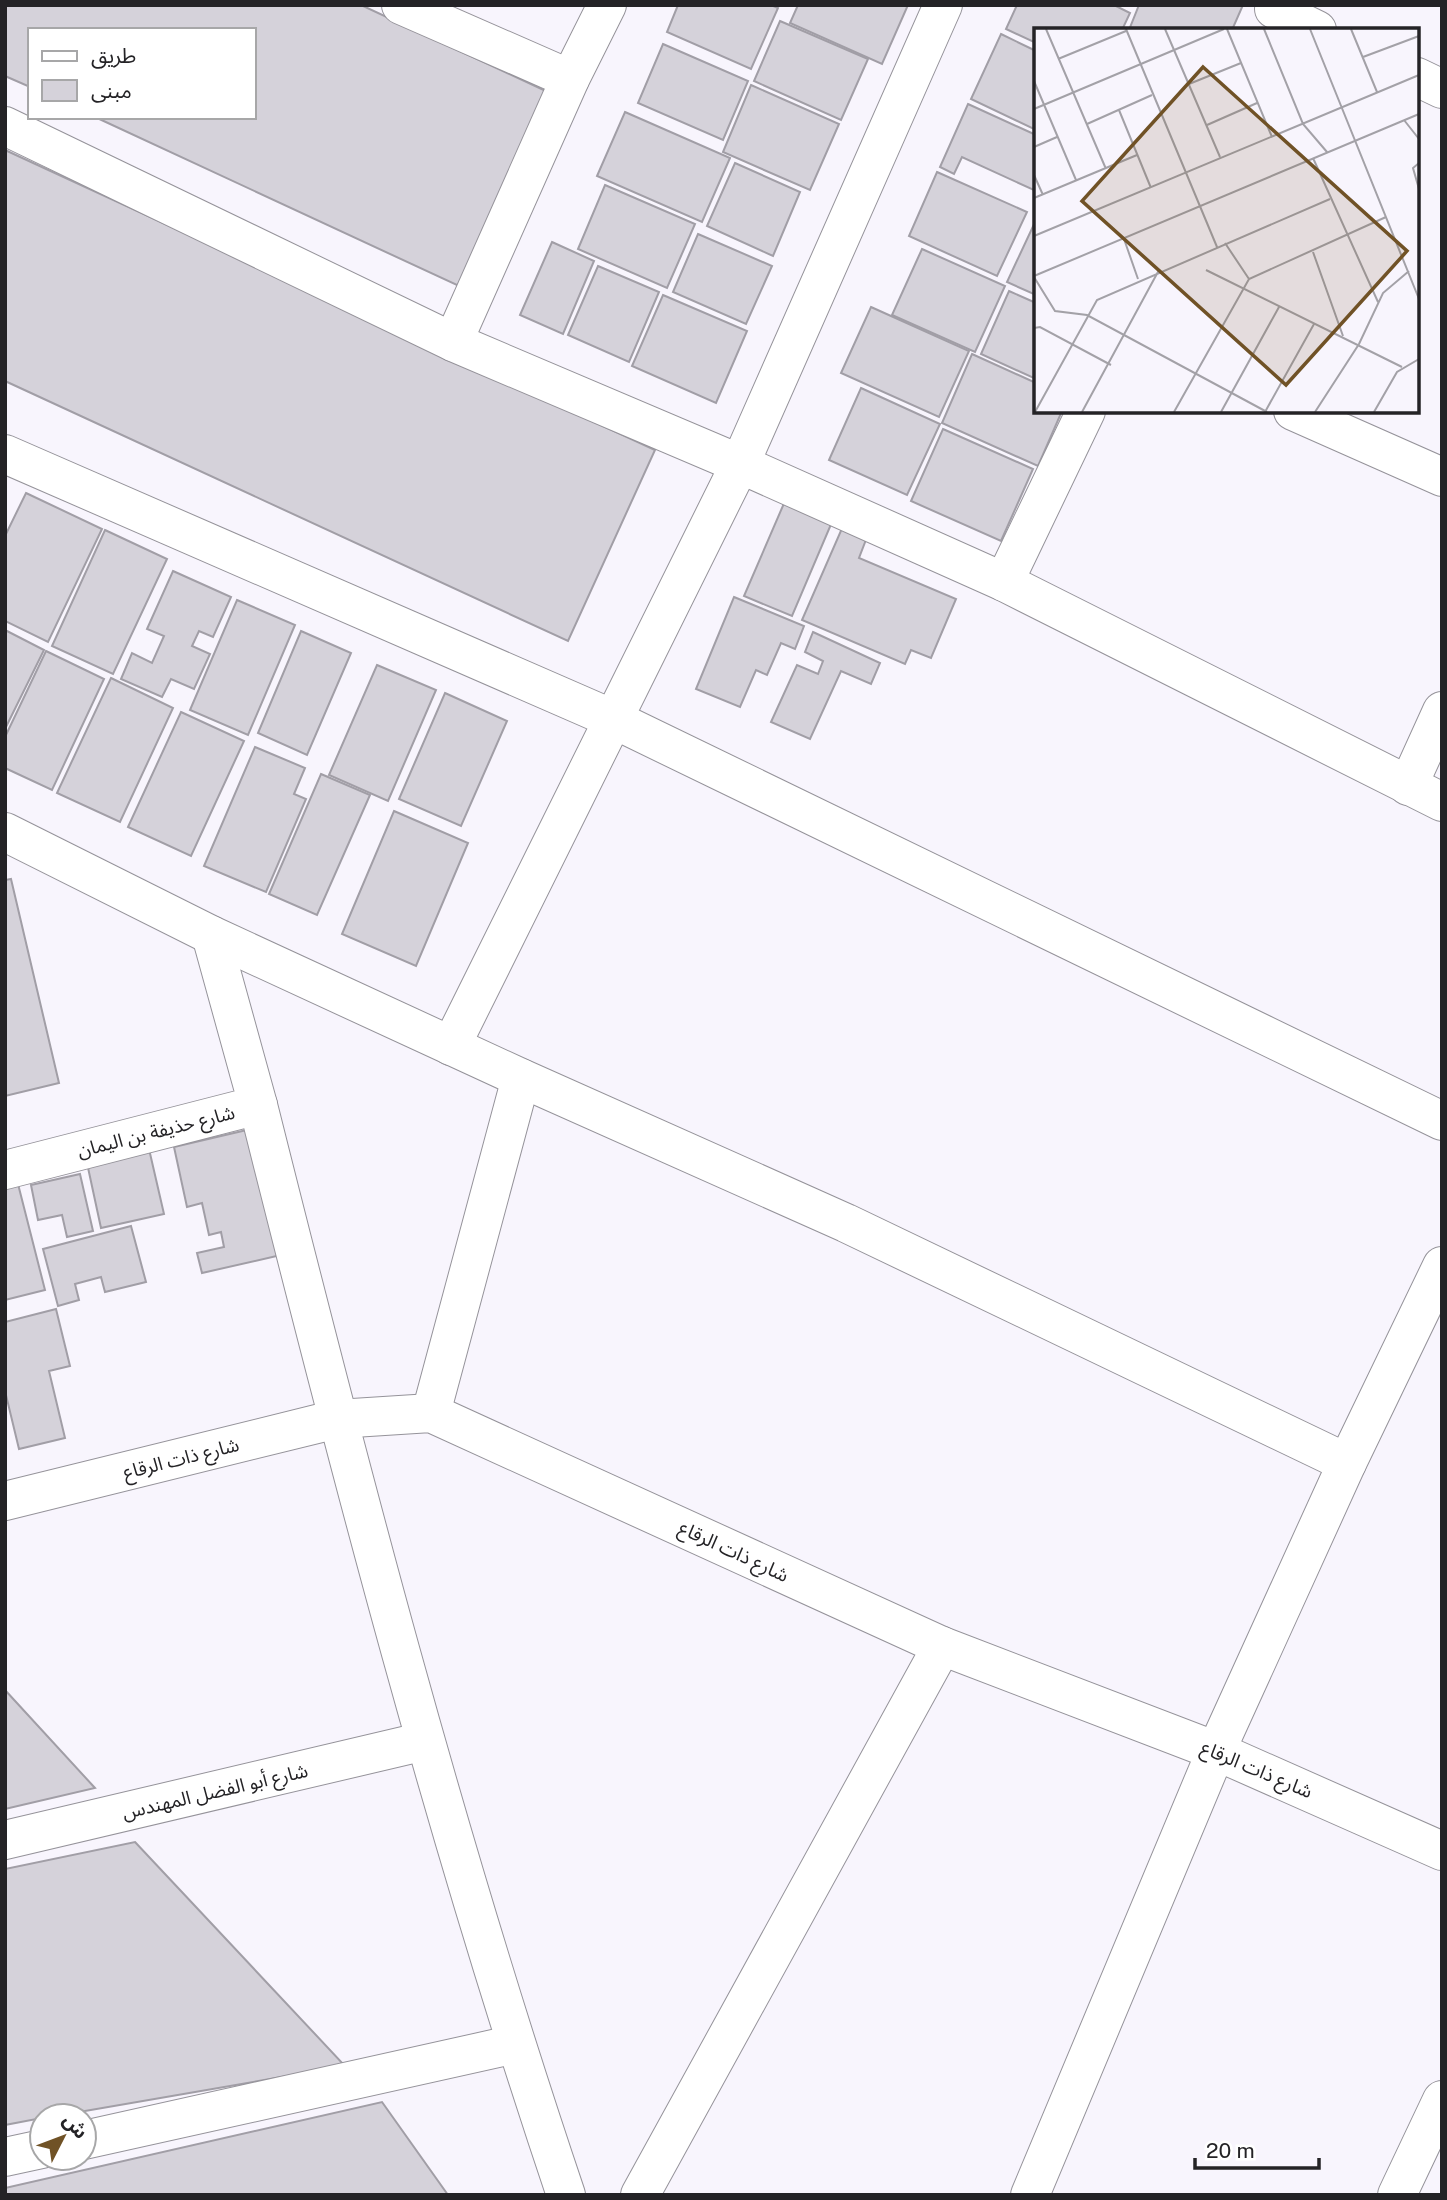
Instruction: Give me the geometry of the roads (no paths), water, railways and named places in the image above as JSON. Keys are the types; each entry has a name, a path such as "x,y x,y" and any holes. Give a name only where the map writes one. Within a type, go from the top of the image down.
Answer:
{"street":[{"path":"401,5 570,79"},
{"path":"453,342 570,79 607,5"},
{"path":"451,1046 740,464 943,5"},
{"path":"1272,15 1311,28"},
{"path":"1419,78 1442,89"},
{"path":"5,126 453,342 740,464 1004,582 1442,802"},
{"path":"1004,582 1085,413"},
{"path":"1298,413 1442,477"},
{"path":"5,454 613,719 1442,1121"},
{"path":"1408,786 1442,710"},
{"path":"5,832 211,935 521,1078 846,1223 1347,1463"},
{"name":"شارع حذيفة بن اليمان","path":"5,1170 258,1105 211,935"},
{"path":"431,1413 521,1078"},
{"path":"258,1105 337,1419 425,1741 516,2044 566,2195"},
{"path":"1030,2195 1216,1751 1347,1463 1442,1266"},
{"name":"شارع ذات الرقاع","path":"5,1501 337,1419 431,1413 942,1646 1216,1751 1442,1851"},
{"path":"640,2195 942,1646"},
{"name":"شارع أبو الفضل المهندس","path":"5,1840 425,1741"},
{"path":"98,2137 516,2044"},
{"path":"1397,2195 1442,2100"},
{"path":"5,2157 28,2152"}]}
